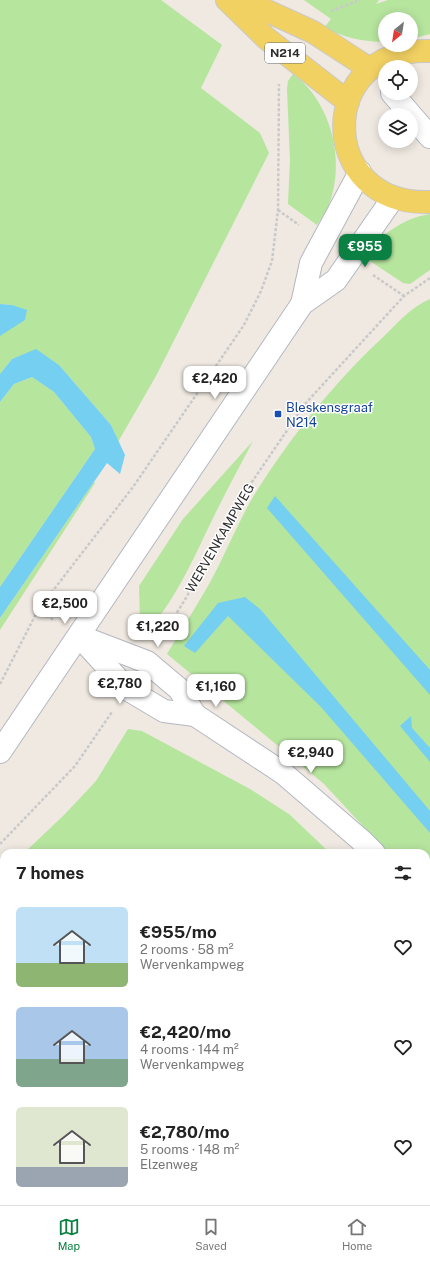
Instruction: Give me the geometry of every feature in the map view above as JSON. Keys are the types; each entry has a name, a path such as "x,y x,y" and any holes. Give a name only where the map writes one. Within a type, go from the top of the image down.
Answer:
{"main road":[{"name":"N214","path":"227,0 266,38 348,102"},
{"name":"N214","path":"243,0 313,32 370,69"},
{"path":"430,51 406,51 393,55 370,69 357,84 348,102 344,131 346,146 352,160 369,183 393,198 413,202 430,202"}],"street":[{"path":"370,69 378,77"},
{"path":"398,100 430,138"},
{"path":"302,304 311,263 360,172"},
{"path":"0,752 302,304 336,280 393,198"},
{"path":"79,636 147,662 179,689 196,715 283,773 370,849"},
{"path":"79,636 127,689 164,711 196,715"}],"path":[{"path":"0,684 38,610 133,487 244,325 261,291 272,261 278,210 279,82 294,61"},
{"name":"WERVENKAMPWEG","path":"147,662 186,598 241,498 300,410 404,296 430,278"},
{"path":"0,844 75,766 127,689"}],"green space":[{"path":"0,0 161,0 222,45 201,88 260,133 269,153 156,376 118,442 111,425 59,365 36,350 12,359 0,374 0,336 12,305 0,304"},
{"path":"304,0 379,0 376,4 388,0 430,0 430,34 418,37 418,12 378,12 378,42 361,40 324,28 331,19"},
{"path":"293,74 306,86 317,100 326,116 332,134 336,171 334,190 328,207 317,225 288,204 290,160 287,89 288,81"},
{"path":"430,214 430,270 410,284 403,283 364,257 377,242 392,229 420,216"},
{"path":"430,299 430,849 384,849 324,784 167,654 212,578 252,498 284,450 314,411 346,374 397,323 415,307"},
{"path":"32,377 54,392 91,437 95,449 0,587 0,402 14,384"},
{"path":"253,441 185,575 169,603 148,631 140,621 139,586 183,519"},
{"path":"94,482 95,483 0,630 0,618"},
{"path":"128,729 142,731 250,789 289,814 326,849 28,849 64,815 96,781"}],"water":[{"path":"0,304 12,305 27,310 25,320 0,336"},
{"path":"36,349 59,365 111,425 125,455 120,474 107,463 0,618 0,587 95,449 91,437 54,392 32,377 14,384 0,402 0,374 12,359"},
{"path":"275,496 430,670 430,695 267,508"},
{"path":"245,597 261,610 430,811 430,833 321,707 228,616 195,653 184,646 218,603"},
{"path":"411,716 412,728 430,748 430,762 400,726"}],"place":[{"name":"Bleskensgraaf N214","path":"278,414"}]}
